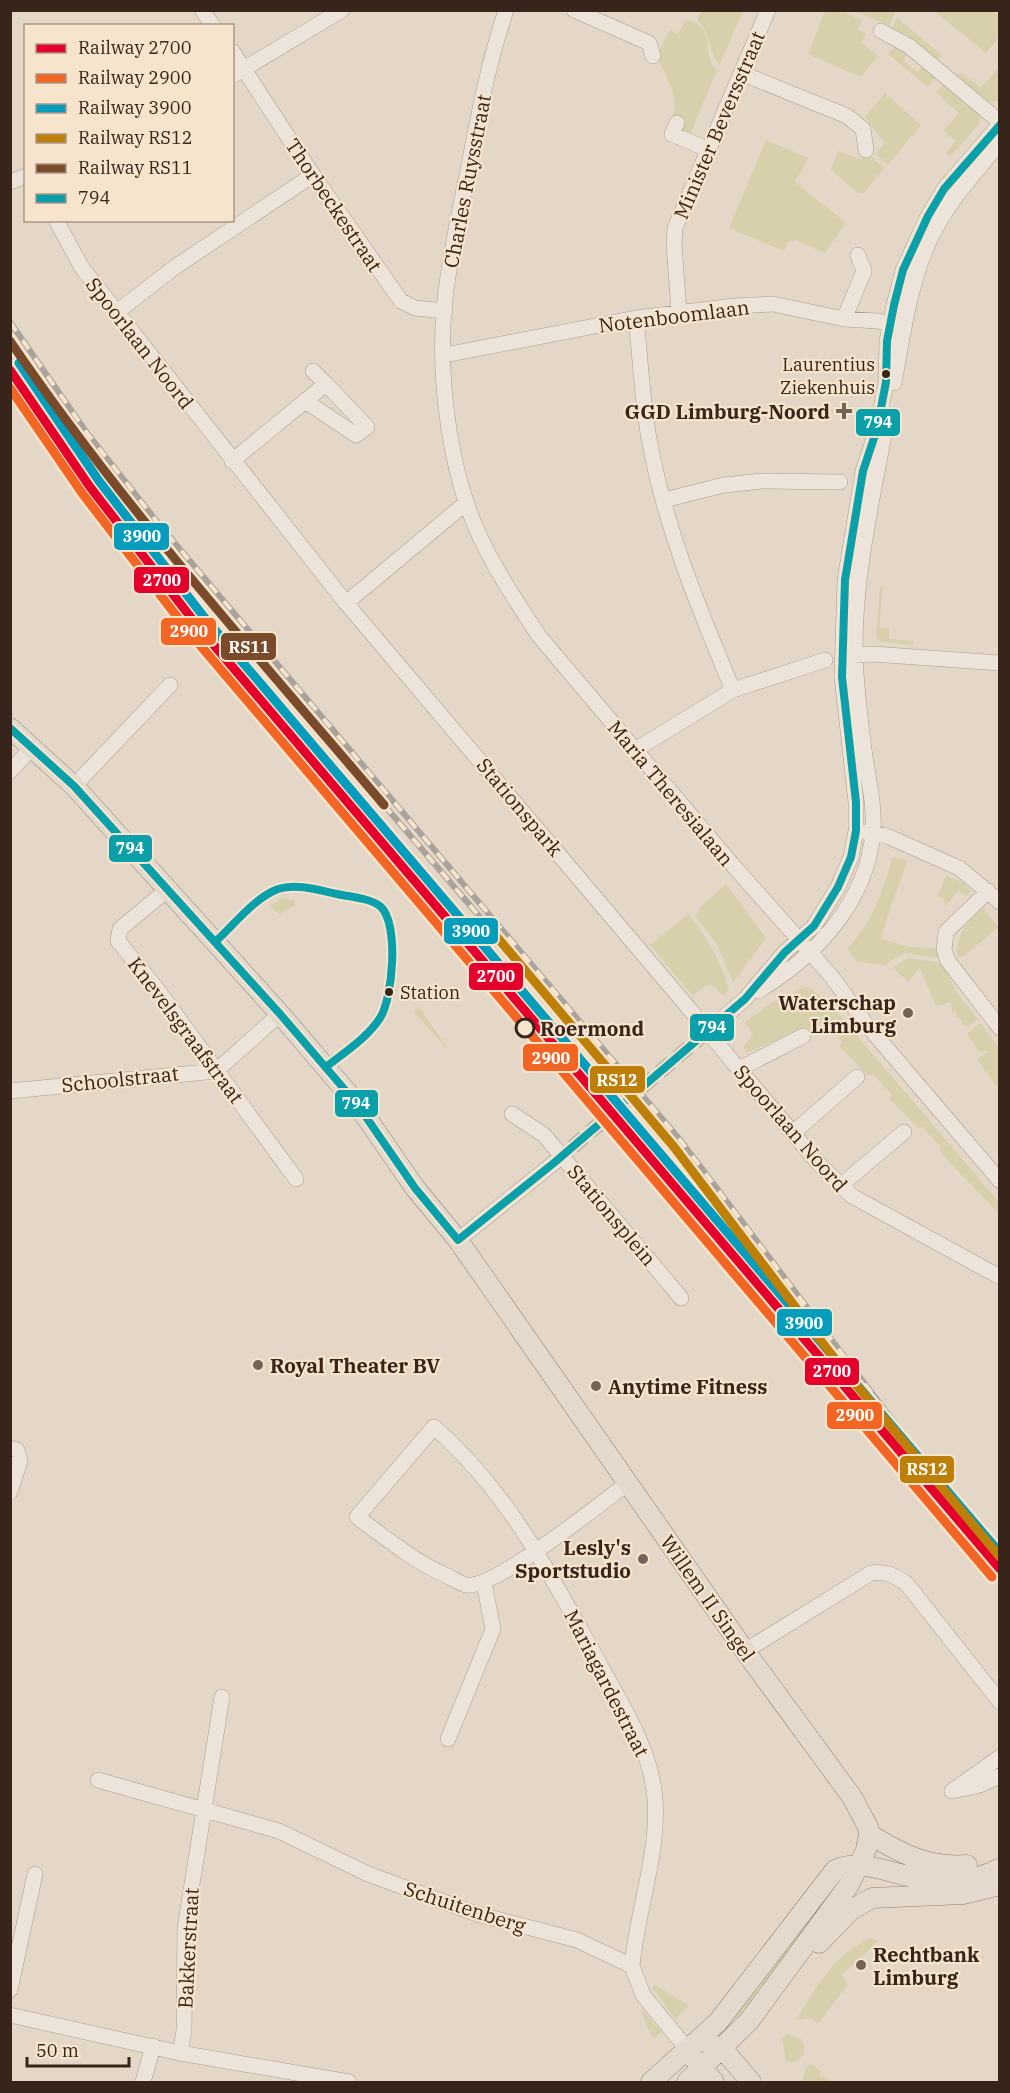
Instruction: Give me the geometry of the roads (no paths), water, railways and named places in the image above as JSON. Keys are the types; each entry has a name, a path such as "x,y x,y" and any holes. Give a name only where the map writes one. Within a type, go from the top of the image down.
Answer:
{"main road":[{"name":"Willem II Singel","path":"10,728 74,786 280,1014 357,1104 409,1180 458,1239 745,1651 852,1797 869,1834"},
{"path":"687,2082 708,2075 722,2048 749,2021 793,1963 861,1865 869,1834 902,1854 926,1863 945,1867 999,1866"},
{"path":"651,2082 718,2022 735,2003 836,1870 848,1865 861,1865 912,1877 943,1880 988,1874 999,1866"},
{"path":"793,1963 818,1945 851,1910 864,1900 963,1894 999,1885"},
{"path":"687,2049 706,2044 722,2048 751,2082"},
{"path":"687,2049 708,2075"}],"street":[{"path":"202,10 212,24"},
{"path":"238,72 342,10"},
{"name":"Charles Ruysstraat","path":"445,355 445,311 478,118 487,73 506,10"},
{"path":"574,10 649,43 653,56"},
{"name":"Minister Beversstraat","path":"679,312 675,228 768,10"},
{"path":"745,999 785,952 814,926 837,887 851,857 856,831 856,802 843,691 898,326 944,201 999,123 909,46 881,32"},
{"name":"Thorbeckestraat","path":"238,72 400,301 415,308 445,311"},
{"path":"741,73 847,116 863,129 866,150"},
{"path":"677,123 672,134 707,149"},
{"path":"944,201 999,143"},
{"path":"117,312 175,267 313,175"},
{"name":"Spoorlaan Noord","path":"57,222 82,268 346,603"},
{"path":"844,319 864,272 858,255"},
{"name":"Notenboomlaan","path":"445,355 636,318 773,304 844,319 878,321 898,326"},
{"path":"636,318 648,433 664,500 701,615 734,690"},
{"name":"Maria Theresialaan","path":"445,355 447,421 466,503 497,567 539,636 811,953 872,1032 999,1180"},
{"path":"305,401 356,435 367,427 313,371"},
{"path":"232,460 326,384"},
{"path":"664,500 724,485 762,481 840,482"},
{"path":"346,603 466,503"},
{"name":"Stationspark","path":"346,603 692,1012"},
{"path":"849,656 873,654 999,663"},
{"path":"717,1023 745,999 811,953 851,901 865,869 873,832 872,804 849,656"},
{"path":"635,750 734,690 825,660"},
{"path":"74,786 170,685"},
{"path":"10,771 33,747"},
{"path":"856,831 873,832 959,868 999,902"},
{"name":"Knevelsgraafstraat","path":"167,890 120,928 118,941 158,989 296,1179"},
{"path":"988,891 946,932 944,950 948,961 999,1028"},
{"name":"Spoorlaan Noord","path":"692,1012 840,1186 876,1211 999,1277"},
{"path":"216,1071 280,1014"},
{"path":"735,1065 803,1036"},
{"name":"Schoolstraat","path":"10,1091 216,1071"},
{"path":"793,1133 857,1077"},
{"name":"Stationsplein","path":"512,1114 544,1135 681,1298"},
{"path":"840,1186 904,1132"},
{"name":"Stationsplein","path":"458,1239 555,1162"},
{"name":"Mariagardestraat","path":"484,1583 467,1585 430,1568 357,1517 434,1427 464,1454 490,1483 535,1550 641,1743 651,1775 655,1799 653,1840 632,1966"},
{"path":"10,1448 17,1450 20,1461 11,1485"},
{"path":"448,1739 493,1629 484,1583 500,1576 628,1483"},
{"path":"745,1651 871,1573 880,1571 894,1575 906,1583 999,1702"},
{"name":"Bakkerstraat","path":"180,2053 184,2031 185,1928 222,1697"},
{"path":"999,1757 952,1791 980,1785 999,1776"},
{"name":"Schuitenberg","path":"99,1780 204,1808 300,1839 368,1874 477,1914 577,1940 632,1966"},
{"path":"10,1990 35,1874"},
{"path":"632,1966 643,1995 687,2049"},
{"path":"10,2015 82,2033 121,2038 180,2053 349,2082"},
{"path":"143,2082 153,2046"}],"tunnel":[{"path":"555,1162 717,1023"}],"railway":[{"path":"10,322 87,433 162,528 681,1141 953,1500"},
{"path":"384,805 486,924"},
{"path":"960,1508 1000,1555"}],"rail line":[{"name":"RS11","path":"10,341 53,402 144,520 384,805"},
{"name":"3900","path":"19,363 99,481 204,617 1000,1553"},
{"name":"2700","path":"10,370 90,487 196,624 1000,1569"},
{"name":"2900","path":"10,388 82,493 188,631 992,1577"},
{"name":"RS12","path":"486,924 674,1147 837,1362 1000,1557"}],"place":[{"name":"Laurentius Ziekenhuis","path":"886,374"},
{"name":"GGD Limburg-Noord","path":"844,411"},
{"name":"Station","path":"389,992"},
{"name":"Waterschap Limburg","path":"908,1013"},
{"name":"Roermond","path":"525,1028"},
{"name":"Royal Theater BV","path":"258,1365"},
{"name":"Anytime Fitness","path":"596,1386"},
{"name":"Lesly's Sportstudio","path":"643,1559"},
{"name":"Rechtbank Limburg","path":"861,1965"}]}
